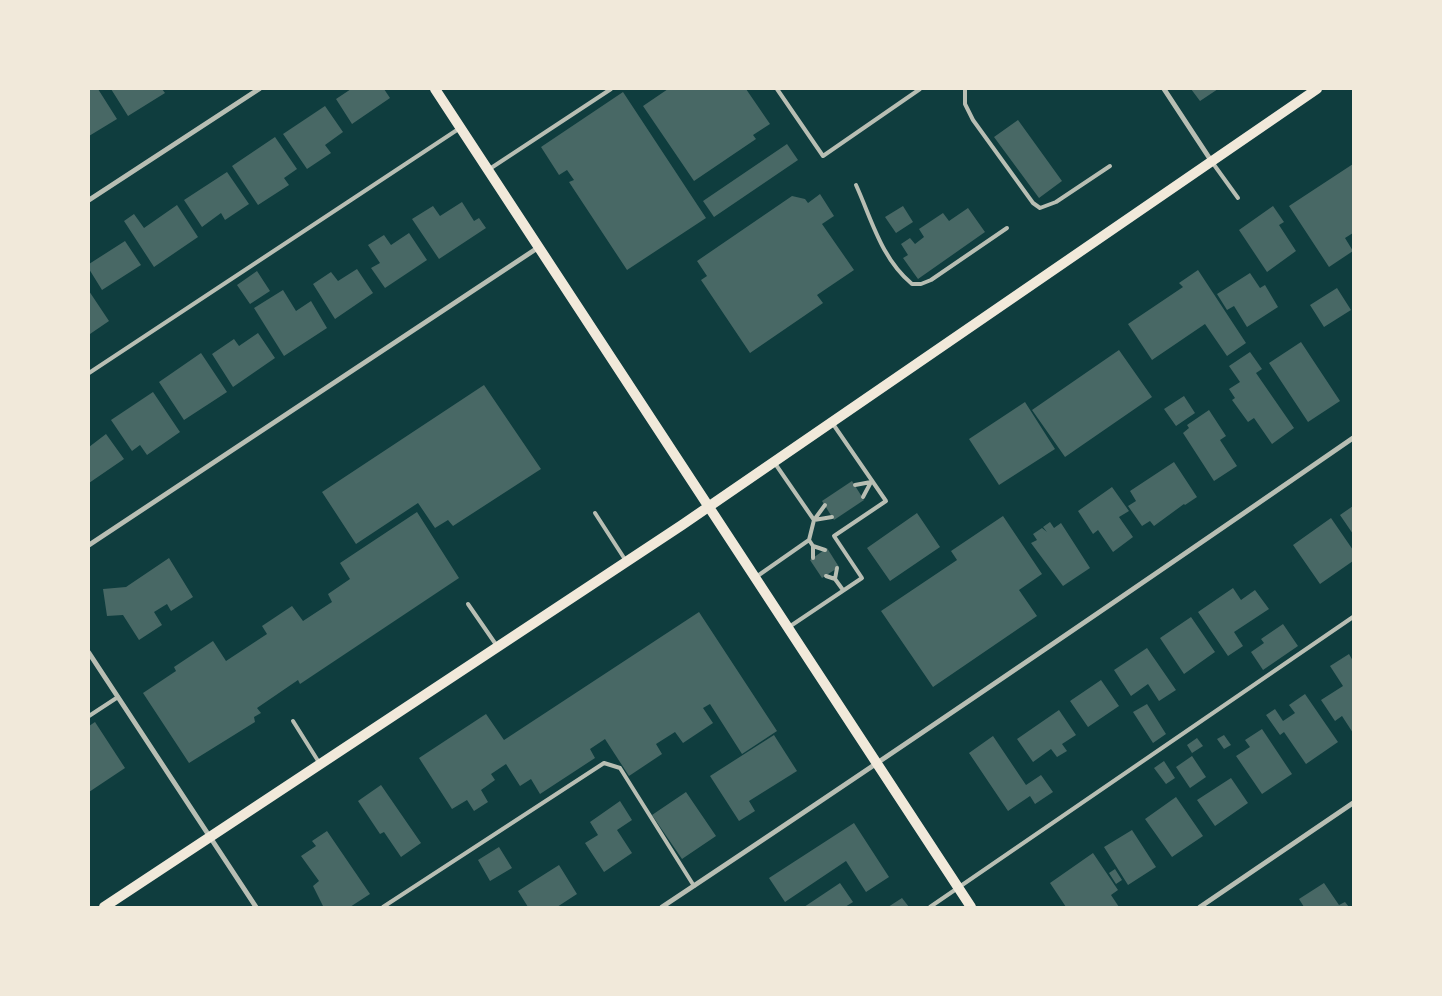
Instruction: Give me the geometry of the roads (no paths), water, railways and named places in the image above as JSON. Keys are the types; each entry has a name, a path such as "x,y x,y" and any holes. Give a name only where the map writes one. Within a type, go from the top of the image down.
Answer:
{"main road":[{"path":"436,89 971,907"},
{"path":"104,907 709,506 1317,89"}],"street":[{"path":"89,200 259,89"},
{"path":"1164,89 1212,162"},
{"path":"89,545 539,247"},
{"path":"662,907 930,729 1353,438"},
{"path":"89,653 256,907"},
{"path":"1200,907 1353,802"}],"lane":[{"path":"488,170 611,89"},
{"path":"777,89 823,156 920,89"},
{"path":"965,89 965,104 973,120 1033,203 1040,208 1056,202 1110,166"},
{"path":"89,373 461,128"},
{"path":"1212,162 1238,198"},
{"path":"856,185 869,213 875,234 885,253 902,276 912,284 921,284 931,280 1007,228"},
{"path":"789,627 862,578 834,536 886,501 831,422"},
{"path":"774,462 814,520"},
{"path":"855,485 872,482"},
{"path":"863,497 872,482"},
{"path":"756,577 809,540 814,520 825,505"},
{"path":"595,513 626,561"},
{"path":"814,520 832,516"},
{"path":"809,540 813,546 813,558"},
{"path":"813,546 824,550"},
{"path":"835,579 837,568"},
{"path":"826,576 835,579 843,590"},
{"path":"468,604 497,646"},
{"path":"930,907 1353,617"},
{"path":"89,716 118,697"},
{"path":"293,721 320,764"},
{"path":"383,907 604,763 620,768 694,886"}]}
